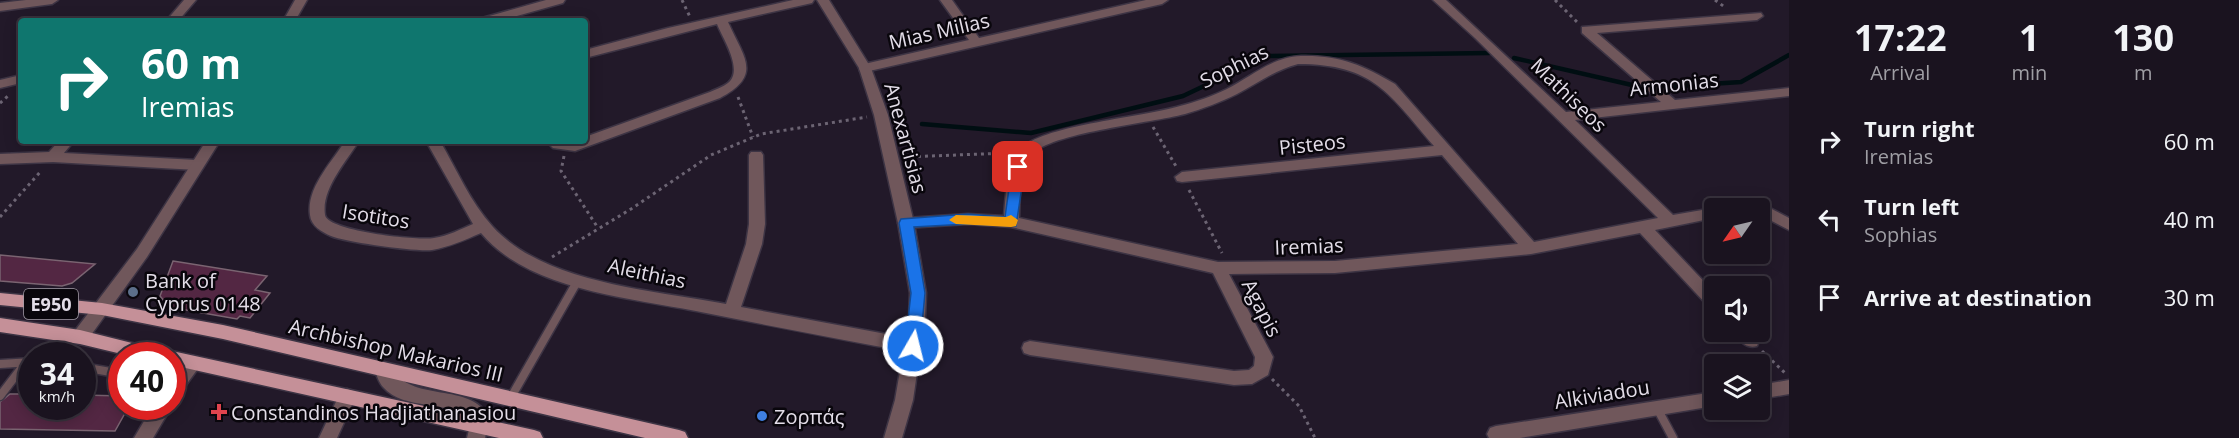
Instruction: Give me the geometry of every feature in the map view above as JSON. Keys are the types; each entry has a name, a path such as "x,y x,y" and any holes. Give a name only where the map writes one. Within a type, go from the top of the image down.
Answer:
{"main road":[{"name":"E950","path":"0,299 102,309"},
{"name":"Archbishop Makarios III","path":"102,309 223,332 680,438"},
{"name":"E950","path":"0,325 108,344"},
{"path":"186,361 347,396 478,432 534,438"}],"street":[{"path":"0,7 52,0"},
{"path":"175,18 190,0"},
{"path":"291,18 301,0"},
{"path":"508,0 513,13"},
{"path":"496,18 559,0"},
{"path":"588,53 633,39 808,0"},
{"name":"Anexartisias","path":"823,0 865,68 881,115 906,223 918,293 913,346 904,400 893,438"},
{"path":"946,0 976,42"},
{"name":"Mias Milias","path":"865,68 1162,0"},
{"name":"Mathiseos","path":"1439,0 1564,117 1670,221"},
{"path":"1586,30 1757,16"},
{"path":"588,142 715,95 734,85 741,72 739,60 722,21"},
{"path":"1586,30 1671,104"},
{"name":"Sophias","path":"1025,153 1040,143 1058,136 1183,110 1232,92 1275,66 1298,60 1329,60 1361,69 1390,87 1531,248"},
{"path":"0,84 18,80"},
{"name":"Armonias","path":"1564,117 1789,93"},
{"path":"53,157 65,144"},
{"path":"80,337 142,253 211,144"},
{"name":"Isotitos","path":"350,144 318,195 316,216 327,229 338,233 415,244 449,240 482,227"},
{"name":"Aleithias","path":"435,144 482,227 502,245 538,266 578,280 731,312 913,346"},
{"path":"565,144 575,146 582,144"},
{"name":"Pisteos","path":"1182,177 1446,150"},
{"path":"1011,222 1018,167 1025,153"},
{"path":"731,312 754,244 757,224 756,155"},
{"path":"0,159 53,157 197,165"},
{"name":"Iremias","path":"906,223 968,219 1011,222 1224,268 1335,267 1531,248 1704,215"},
{"path":"1770,215 1789,225"},
{"path":"1643,226 1704,291"},
{"name":"Agapis","path":"1224,268 1264,357 1262,370"},
{"path":"1030,348 1234,378 1252,377 1262,370"},
{"path":"186,372 193,363"},
{"path":"383,370 385,378 397,388 468,407 478,414 481,420 478,432"},
{"path":"1770,390 1789,387"},
{"path":"328,438 347,396"},
{"name":"Alkiviadou","path":"1496,434 1704,401"},
{"path":"143,438 154,420"}],"lane":[{"path":"510,399 578,280"},
{"path":"0,364 18,363"},
{"path":"0,396 18,375"},
{"path":"1656,408 1672,438"}],"path":[{"path":"1555,0 1586,30"},
{"path":"734,85 753,137"},
{"path":"538,266 711,155 761,134 881,115"},
{"path":"1147,117 1182,177 1224,268"},
{"path":"560,144 561,171 599,228"},
{"path":"891,158 1025,153"},
{"path":"0,217 53,157"},
{"path":"1753,342 1789,377"},
{"path":"1262,370 1299,406 1315,438"}],"building":[{"path":"0,255 95,264 72,283 62,286 0,281"},
{"path":"173,261 267,276 255,290 270,293 250,318 240,316 237,319 169,307 160,296"},
{"path":"10,394 18,394 18,420 96,420 96,395 108,396 108,420 121,420 115,431 0,429 0,402"}],"waterway":[{"path":"922,124 1031,133 1183,96 1267,56 1489,53"},
{"path":"1663,87 1741,82 1789,55"},
{"path":"1514,58 1645,88"}],"slow traffic":[{"path":"956,220 1011,222 1011,220"}],"place":[{"name":"Bank of Cyprus 0148","path":"133,292"},
{"name":"Constandinos Hadjiathanasiou","path":"219,412"},
{"name":"Ζορπάς","path":"762,416"}],"route":[{"path":"913,346 918,293 906,223 968,219 1011,222 1018,167"}]}
